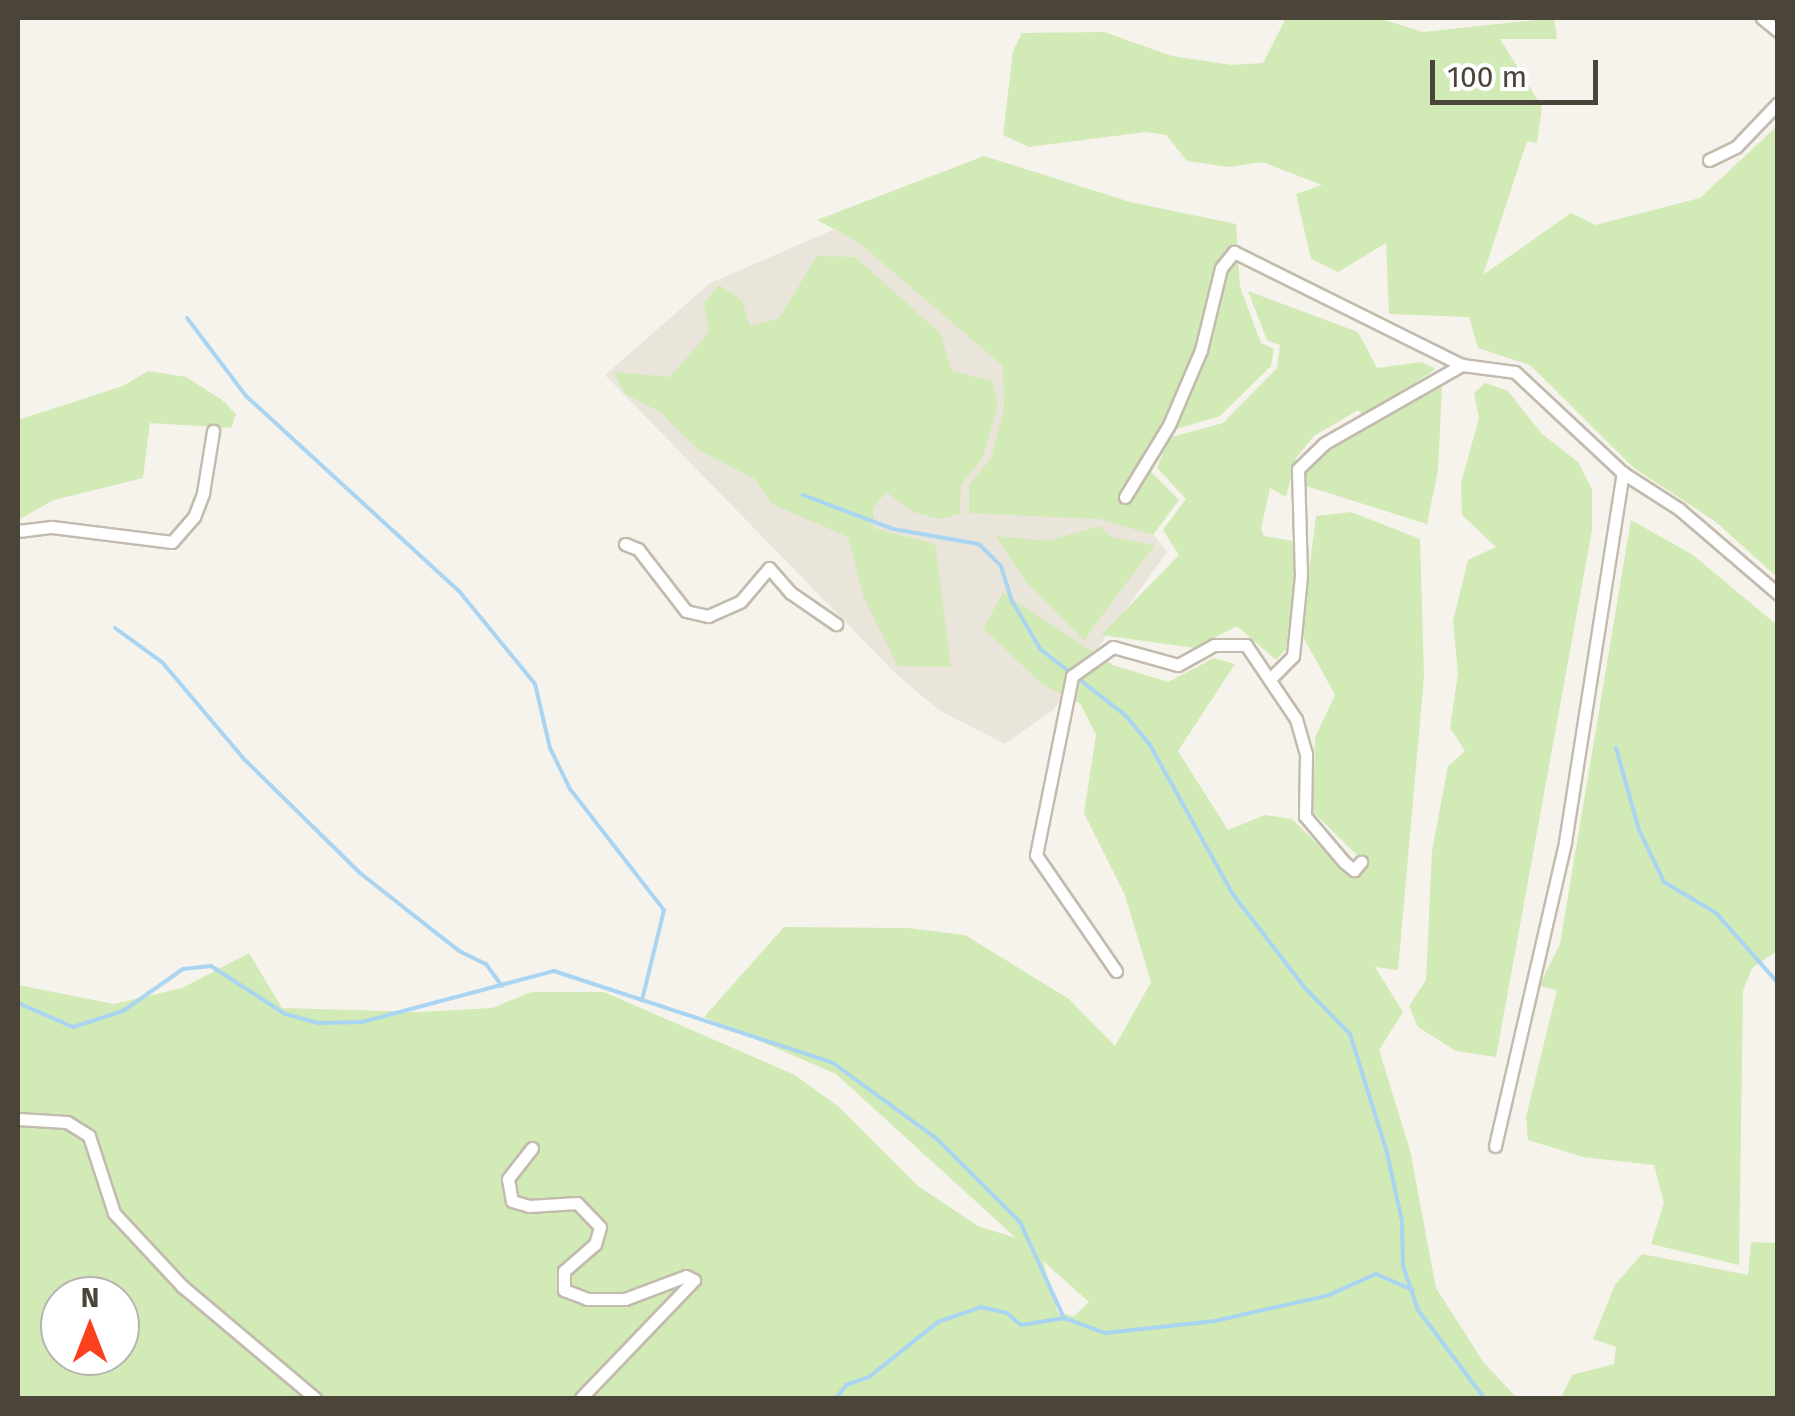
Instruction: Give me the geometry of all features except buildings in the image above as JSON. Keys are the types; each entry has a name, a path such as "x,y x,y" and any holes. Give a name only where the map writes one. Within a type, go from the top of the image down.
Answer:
{"street":[{"path":"1762,18 1778,30"},
{"path":"1709,160 1736,147 1778,104"},
{"path":"1125,496 1169,425 1201,350 1221,268 1234,252 1462,366 1515,372 1538,388 1623,473 1680,508 1778,594"},
{"path":"1271,678 1292,656 1301,576 1298,469 1325,443 1462,366"},
{"path":"18,531 52,528 172,542 194,517 213,430"},
{"path":"1495,1146 1565,842 1623,473"},
{"path":"626,544 638,550 686,612 708,616 741,601 770,568 791,593 836,624"},
{"path":"1116,972 1036,855 1072,676 1113,647 1178,665 1229,642 1246,645 1271,678 1302,736 1305,816 1344,862 1354,870 1361,862"},
{"path":"18,1120 67,1122 89,1136 114,1213 182,1286 315,1398"},
{"path":"532,1148 508,1178 512,1201 578,1203 600,1227 595,1244 564,1271 564,1290 587,1299 625,1298 686,1276 694,1280 582,1398"}],"shaded area":[{"path":"981,166 1125,497 1167,552 1053,710 1005,744 940,711 896,674 605,375 710,283"}],"green space":[{"path":"1286,18 1378,18 1423,32 1554,18 1557,39 1500,39 1542,107 1537,143 1527,141 1483,275 1571,213 1595,225 1700,198 1777,126 1777,577 1716,522 1634,468 1530,365 1478,348 1469,317 1389,314 1386,243 1338,272 1311,259 1296,194 1322,185 1262,162 1229,167 1187,161 1166,135 1146,132 1029,147 1003,135 1013,51 1022,33 1104,32 1172,56 1232,65 1263,63"},
{"path":"984,156 1130,202 1236,224 1240,287 1261,343 1274,349 1271,366 1220,416 1176,429 1172,437 1223,423 1277,368 1280,345 1267,340 1248,291 1358,332 1377,368 1422,362 1436,369 1364,416 1358,410 1314,436 1296,458 1286,497 1270,488 1261,529 1264,536 1293,541 1295,576 1286,649 1276,660 1237,626 1195,648 1101,635 1179,555 1163,530 1186,499 1157,468 1164,451 1151,472 1179,500 1153,535 1099,519 969,513 969,485 991,458 1004,407 1003,366 858,242 817,220"},
{"path":"817,256 855,257 940,333 952,371 992,381 998,405 983,457 961,485 960,514 940,519 913,512 886,492 873,508 874,528 935,544 951,667 898,666 864,598 848,537 772,504 755,479 699,450 660,412 625,394 614,372 670,377 709,332 704,303 719,285 742,300 750,326 779,318"},
{"path":"148,371 186,377 222,400 236,414 231,428 150,423 143,478 54,500 18,520 18,420 123,386"},
{"path":"1485,383 1508,391 1542,434 1578,462 1592,489 1592,530 1496,1057 1456,1051 1418,1027 1409,1006 1426,980 1432,851 1448,766 1465,751 1450,728 1458,674 1453,621 1468,560 1496,547 1462,515 1461,483 1479,418 1474,393"},
{"path":"1442,387 1438,470 1427,524 1306,486 1306,473 1320,452"},
{"path":"1351,512 1420,539 1424,677 1398,970 1375,967 1403,1012 1379,1050 1410,1150 1436,1288 1484,1363 1517,1398 18,1398 18,985 114,1004 182,988 249,953 282,1008 421,1012 492,1008 532,992 604,992 795,1075 839,1107 918,1186 978,1226 1016,1238 836,1074 704,1017 784,927 908,928 965,935 1069,999 1115,1046 1151,982 1125,895 1084,813 1096,735 1080,703 1043,685 983,628 1003,593 1113,665 1168,682 1214,658 1235,664 1178,751 1228,830 1265,815 1292,819 1353,879 1366,864 1313,812 1315,738 1335,695 1301,633 1316,516","holes":["1043,1261 1089,1302 1074,1316 1058,1313"]},
{"path":"1631,520 1693,555 1777,625 1777,951 1752,968 1743,991 1739,1265 1651,1244 1664,1203 1654,1165 1583,1157 1528,1140 1526,1117 1557,990 1539,986 1560,944"},
{"path":"1100,526 1111,537 1155,545 1084,640 1026,582 996,536 1047,541"},
{"path":"1751,1242 1777,1243 1777,1398 1561,1398 1572,1375 1614,1364 1616,1347 1593,1339 1615,1285 1642,1254 1748,1275"}],"waterway":[{"path":"187,318 246,396 459,591 535,684 550,748 570,789 664,910 642,1000"},
{"path":"803,495 893,529 979,544 1001,566 1012,601 1040,649 1125,715 1150,745 1232,893 1305,988 1350,1034 1387,1153 1402,1221 1403,1266 1418,1310 1484,1398"},
{"path":"115,628 162,662 244,759 360,873 459,951 486,964 502,986"},
{"path":"1616,748 1639,830 1664,882 1716,913 1778,983"},
{"path":"18,1003 73,1027 123,1011 183,969 211,966 285,1014 319,1023 362,1022 554,971 833,1063 936,1138 1020,1222 1064,1318 1105,1333 1215,1321 1329,1295 1376,1274 1413,1290"},
{"path":"836,1398 846,1385 869,1377 938,1322 981,1307 1007,1313 1021,1325 1064,1318"}]}
